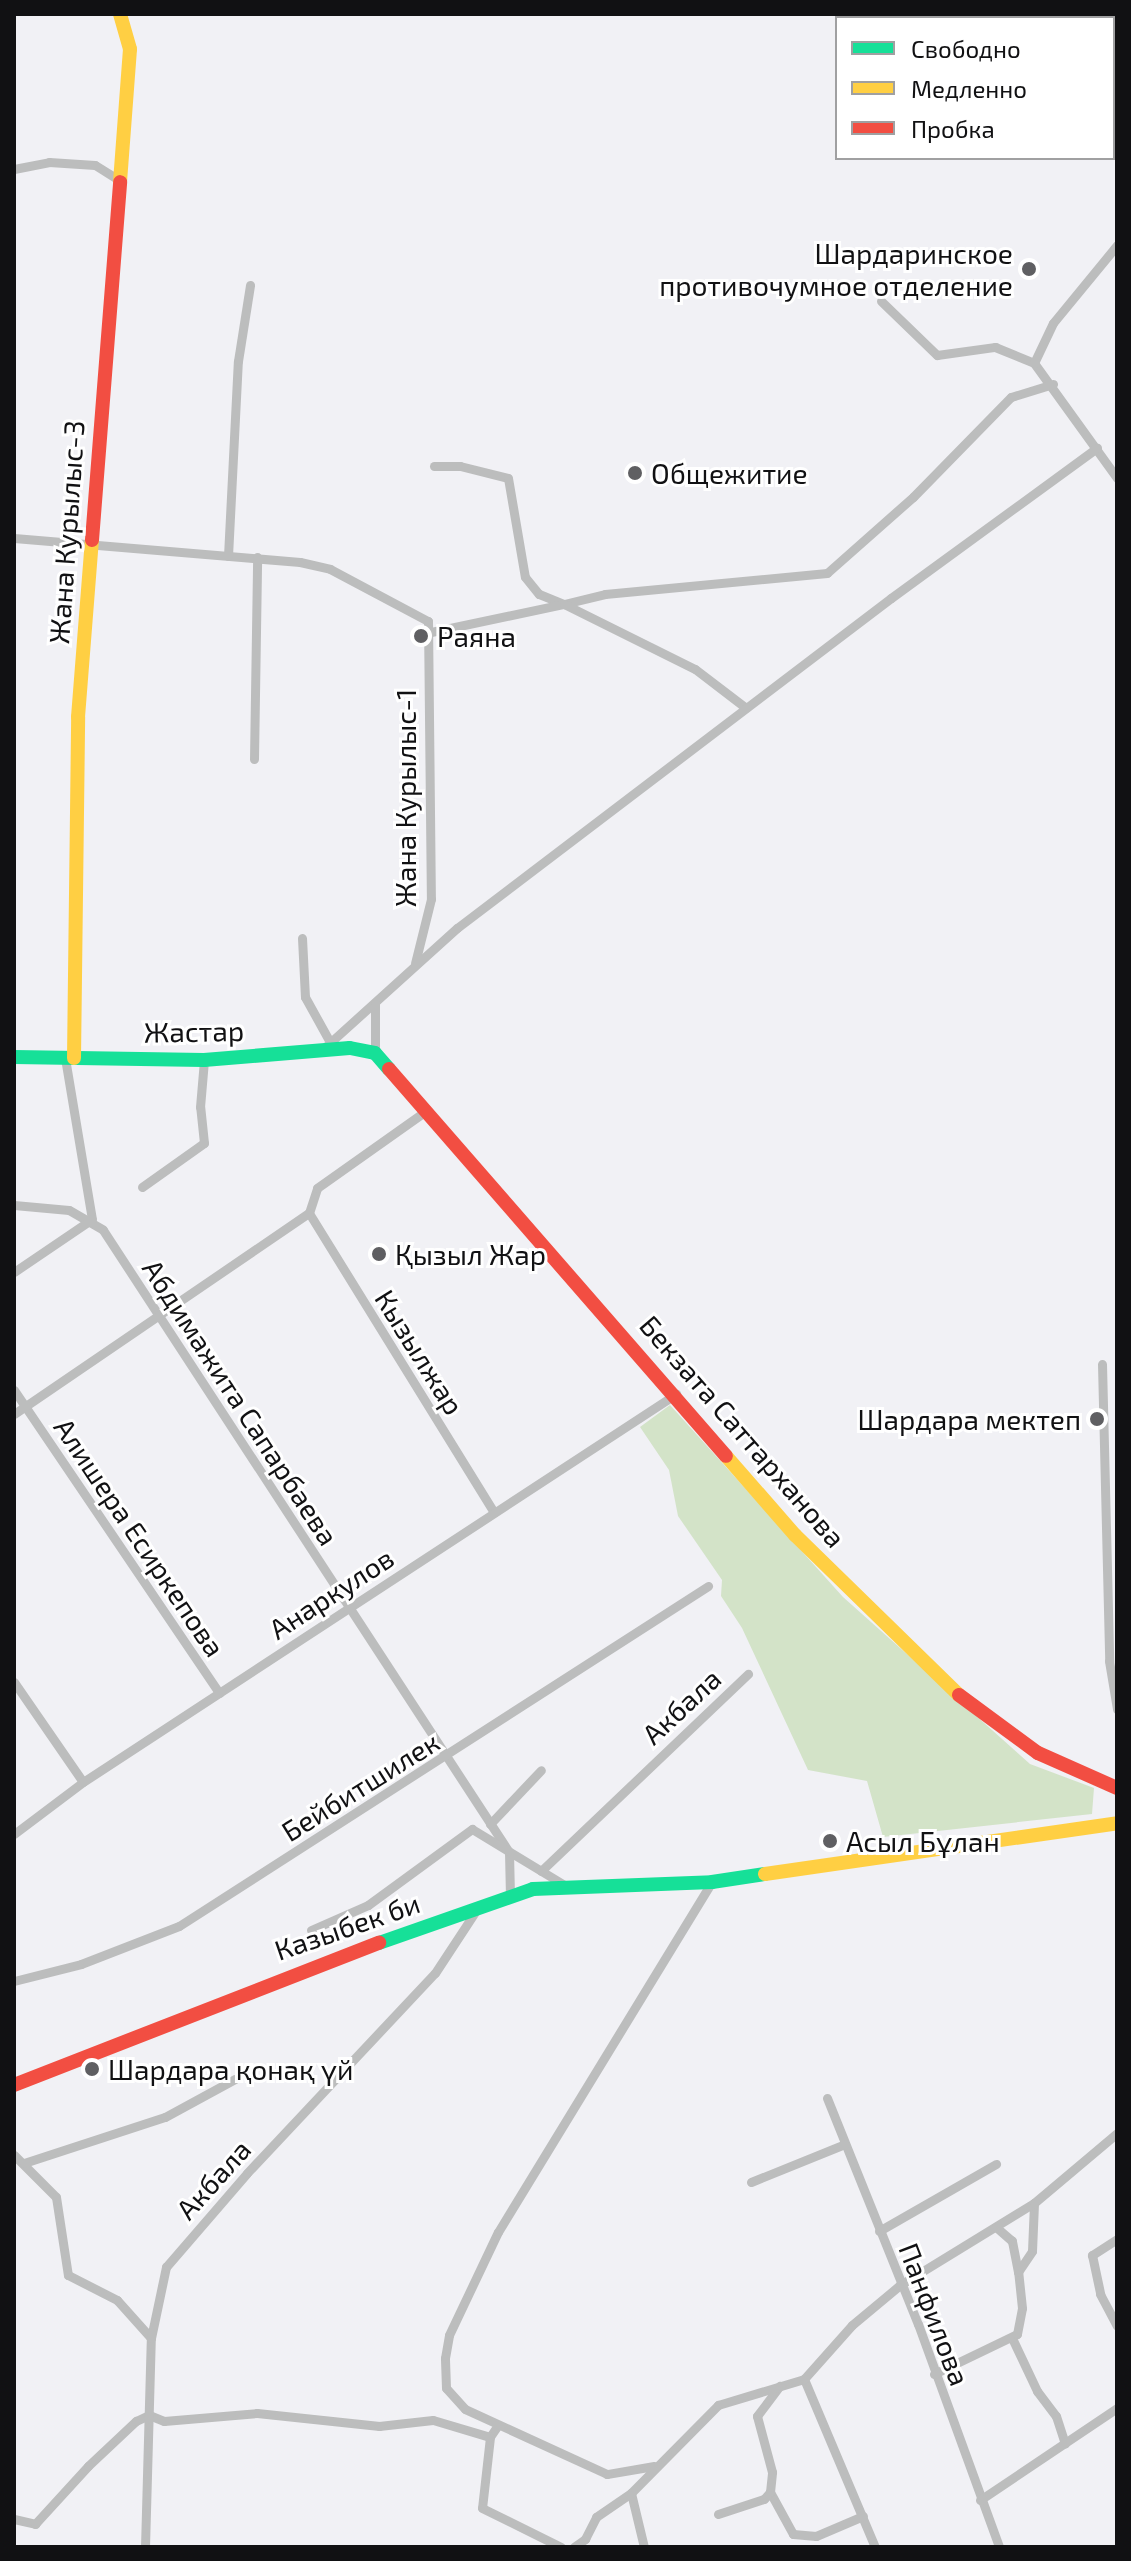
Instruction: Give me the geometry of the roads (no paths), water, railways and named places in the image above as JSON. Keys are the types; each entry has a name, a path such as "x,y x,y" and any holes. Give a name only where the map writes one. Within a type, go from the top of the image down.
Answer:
{"street":[{"name":"Жана Курылыс-3","path":"70,1058 78,717 130,49 120,14"},
{"path":"14,169 49,162 95,165 119,180"},
{"path":"1034,363 1053,323 1117,245"},
{"path":"1102,261 1117,254"},
{"path":"228,556 238,361 250,285"},
{"path":"881,301 937,355 995,347 1034,363 1053,384 1117,478"},
{"path":"14,538 257,557 330,569 417,613 428,621 431,632 605,594 827,573 913,497 1011,397 1053,384"},
{"path":"302,938 305,997 326,1047 415,963 746,708 1097,448"},
{"path":"434,466 460,466 508,478 525,577 539,594 695,669 746,708"},
{"path":"254,759 257,557"},
{"name":"Жана Курылыс-1","path":"415,963 431,899 427,656 431,632"},
{"path":"375,1004 375,1053"},
{"name":"Жастар","path":"14,1057 204,1060 326,1047 375,1053"},
{"name":"Бекзата Саттарханова","path":"375,1053 676,1394 795,1535 958,1694 1038,1753 1117,1788"},
{"name":"Абдимажита Сапарбаева","path":"70,1058 92,1219 509,1852"},
{"path":"142,1187 204,1143 200,1107 204,1060"},
{"path":"14,1414 309,1213 317,1188 427,1110"},
{"path":"14,1205 69,1210 92,1219"},
{"name":"Кызылжар","path":"309,1213 494,1513"},
{"path":"14,1272 92,1219"},
{"path":"1102,1364 1109,1661 1117,1709"},
{"name":"Алишера Есиркепова","path":"14,1390 219,1693"},
{"name":"Анаркулов","path":"14,1834 83,1782 676,1394"},
{"name":"Бейбитшилек","path":"14,1981 81,1964 179,1926 447,1757 708,1586"},
{"name":"Акбала","path":"541,1871 748,1674"},
{"path":"14,1682 83,1782"},
{"path":"490,1824 541,1770"},
{"name":"Казыбек би","path":"14,2085 283,1976 510,1896 566,1886 712,1882 1117,1823"},
{"path":"311,1930 368,1905 468,1829 566,1886"},
{"path":"509,1852 510,1896"},
{"path":"654,2466 607,2474 465,2409 446,2388 449,2335 498,2232 712,1882"},
{"name":"Акбала","path":"145,2547 151,2338 166,2267 443,1964 477,1909"},
{"path":"24,2163 165,2117 235,2079"},
{"name":"Панфилова","path":"827,2098 999,2547"},
{"path":"574,2547 585,2539 596,2517 631,2493 654,2466 683,2444 718,2405 804,2379 852,2325 900,2285 1034,2203 1117,2133"},
{"path":"751,2182 845,2144"},
{"path":"14,2155 56,2197 68,2275 117,2300 151,2338"},
{"path":"879,2231 996,2164"},
{"path":"1018,2272 1032,2251 1034,2203"},
{"path":"934,2374 1012,2338 1021,2322 1018,2272 1012,2241 997,2228"},
{"path":"1117,2239 1092,2255 1100,2294 1117,2326"},
{"path":"1012,2338 1037,2391 1056,2416 1065,2444"},
{"path":"804,2379 875,2547"},
{"path":"780,2386 757,2416 772,2472 770,2492 793,2534 816,2536 863,2516"},
{"path":"980,2500 1117,2408"},
{"path":"14,2519 27,2526 35,2524 88,2466 136,2421 149,2415 164,2421 257,2413 379,2426 433,2420 490,2437"},
{"path":"498,2425 490,2437 482,2508 561,2547"},
{"path":"718,2514 764,2499 770,2492"},
{"path":"631,2493 644,2547"}],"place":[{"name":"Шардаринское противочумное отделение","path":"1029,269"},
{"name":"Общежитие","path":"635,473"},
{"name":"Раяна","path":"421,636"},
{"name":"Қызыл Жар","path":"379,1254"},
{"name":"Шардара мектеп","path":"1097,1419"},
{"name":"Асыл Бұлан","path":"830,1841"},
{"name":"Шардара қонақ үй","path":"92,2069"}]}
